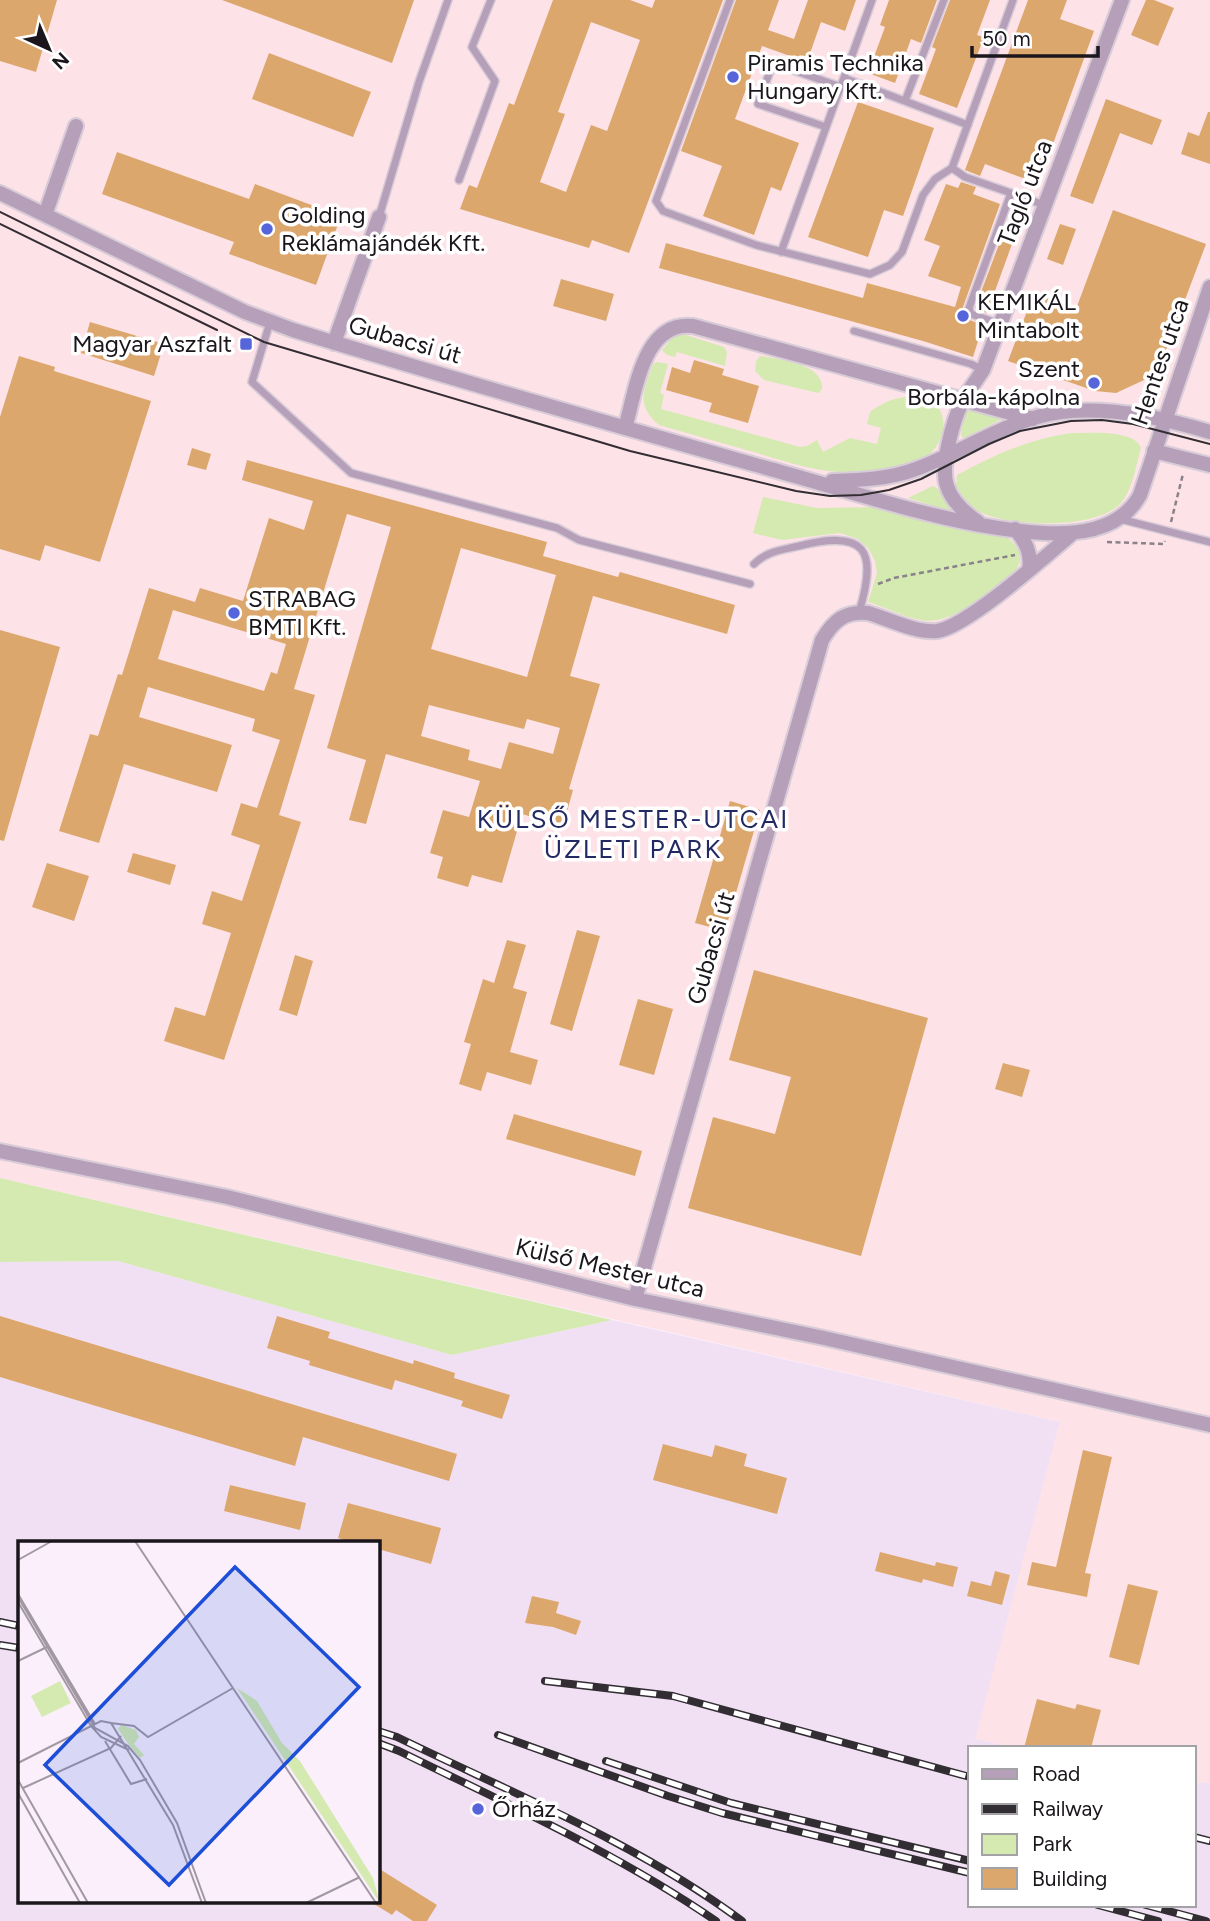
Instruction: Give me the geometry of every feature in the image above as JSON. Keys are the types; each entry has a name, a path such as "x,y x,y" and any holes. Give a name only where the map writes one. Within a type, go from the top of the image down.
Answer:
{"street":[{"name":"Tagló utca","path":"964,399 983,370 1117,1"},
{"path":"45,215 76,126"},
{"name":"Gubacsi út","path":"0,194 270,322 625,428 932,515 1043,533 1093,530 1119,519"},
{"path":"334,343 379,217"},
{"name":"Hentes utca","path":"1154,451 1210,287"},
{"name":"Gubacsi út","path":"625,428 648,351 667,329 680,324 1034,419"},
{"path":"964,399 946,457 945,477 951,495 965,513 981,524"},
{"name":"Gubacsi út","path":"816,481 883,477 914,470 995,433 1061,412 1085,411 1164,419 1210,432"},
{"path":"1119,519 1135,505 1154,451 1210,465"},
{"path":"1015,530 1024,539 1028,550 1031,559 1029,570"},
{"name":"Gubacsi út","path":"635,1300 822,640 838,618 848,613 868,613 921,630 950,628 1029,570 1073,533"},
{"name":"Külső Mester utca","path":"0,1151 227,1197 635,1300 824,1338 1210,1425"}],"lane":[{"path":"379,217 419,82 448,0"},
{"path":"459,180 495,81 472,47 491,0"},
{"path":"730,0 656,201 663,211 756,245 870,274 890,265 902,252 923,195 935,179 952,167 1013,0"},
{"path":"781,252 872,0"},
{"path":"905,101 944,0"},
{"path":"826,127 758,104 773,63 841,87"},
{"path":"844,78 968,125"},
{"path":"952,167 965,177 1045,205"},
{"path":"1000,324 971,314 969,308 1011,193"},
{"path":"270,322 252,382 351,472 557,528 579,540 750,584"},
{"path":"854,331 971,364 983,370"},
{"path":"1119,519 1210,542"},
{"path":"754,564 766,554 819,541 846,541 857,546 869,562 869,573 859,612"}],"shaded area":[{"path":"0,0 1210,0 1210,1783 1196,1782 1196,1746 1008,1746 975,1739 1060,1422 0,1178"},
{"path":"118,1261 452,1355 612,1320 1060,1422 976,1739 1009,1746 968,1746 968,1907 1196,1907 1196,1782 1210,1783 1210,1921 0,1921 0,1262"}],"green space":[{"path":"679,335 724,347 727,352 725,366 677,352 675,357 667,355 662,350 672,338"},
{"path":"760,356 809,368 821,381 822,389 818,393 764,380 755,371 756,361"},
{"path":"653,364 668,364 660,393 664,395 661,409 800,447 817,440 823,452 850,438 877,444 881,428 867,424 870,412 903,397 925,399 934,403 943,418 941,436 932,452 907,464 860,472 815,469 659,425 651,418 644,404 647,382"},
{"path":"970,408 1002,419 964,438 961,436 963,417"},
{"path":"1071,433 1121,435 1137,442 1141,448 1128,493 1120,504 1108,512 1072,522 1029,523 1009,520 978,511 968,503 956,486 957,475 998,455 1041,439"},
{"path":"933,486 937,488 953,512 908,498"},
{"path":"763,497 817,508 880,507 1005,536 1017,547 1019,565 983,596 959,612 934,620 914,619 868,602 877,573 869,549 858,539 840,533 782,540 753,533"},
{"path":"0,1178 612,1320 452,1355 118,1261 0,1262"}],"building":[{"path":"0,0 57,0 36,72 0,61"},
{"path":"222,0 414,0 392,63"},
{"path":"553,0 630,0 652,8 655,0 723,0 629,253 592,240 589,248 460,209 469,185 477,188 509,103 514,105","holes":["591,22 640,40 607,131 591,125 566,192 540,182 565,114 558,112"]},
{"path":"736,0 779,0 768,30 794,39 808,0 856,0 845,31 821,22 807,62 762,46 735,119 799,143 781,191 771,187 754,235 703,216 722,166 681,151"},
{"path":"889,0 937,0 921,43 911,39 895,83 868,73 885,27 880,25"},
{"path":"950,0 990,0 977,35 984,37 957,108 919,94 936,49 932,47"},
{"path":"1028,0 1067,0 1060,19 1094,31 1037,188 1021,182 1023,178 985,164 980,176 965,170"},
{"path":"1146,0 1154,0 1174,8 1158,46 1131,35"},
{"path":"269,53 371,92 353,137 252,99"},
{"path":"1106,99 1162,120 1152,145 1120,133 1093,204 1070,196"},
{"path":"858,102 934,128 903,216 884,210 868,257 808,237"},
{"path":"1208,112 1210,164 1181,154 1188,132 1199,136"},
{"name":"Golding Reklámajándék Kft.","path":"117,152 249,199 255,184 341,216 316,285 229,254 234,242 102,194"},
{"path":"961,182 976,187 973,194 1000,204 963,307 967,319 983,325 973,357 659,268 666,243 863,298 867,283 955,307 961,287 928,276 940,246 924,240 946,184 958,188"},
{"path":"1113,210 1206,244 1157,374 1116,393 1095,391 1008,361 1034,293 1076,309"},
{"path":"1060,224 1076,229 1063,265 1047,259"},
{"path":"1001,239 1012,244 987,313 975,308"},
{"path":"561,279 614,294 606,321 553,306"},
{"path":"90,322 164,344 154,376 81,353"},
{"path":"19,356 55,367 54,371 151,401 100,562 45,545 40,561 0,549 0,417"},
{"path":"694,360 724,369 722,375 759,386 748,423 709,412 712,403 666,390 672,367 690,373"},
{"path":"192,448 211,454 206,470 187,465"},
{"path":"247,460 547,542 543,556 618,577 620,572 735,605 727,634 593,596 570,676 600,684 569,789 573,790 563,826 522,814 502,883 472,875 468,887 437,878 443,857 430,853 443,810 469,817 480,781 386,754 366,824 349,820 366,760 327,748 391,527 347,514 294,689 315,695 279,815 301,822 224,1060 164,1041 175,1007 205,1016 231,933 202,924 212,891 242,901 260,845 231,835 241,803 257,808 280,740 252,731 255,719 148,687 139,717 232,745 217,792 124,764 99,843 59,831 90,734 98,736 118,674 122,675 149,588 195,602 200,588 243,601 269,518 304,530 313,501 242,480","holes":["461,548 556,575 527,677 431,649","173,610 286,644 277,674 271,672 264,691 158,659","429,705 524,729 527,719 560,728 553,754 509,742 501,769 468,760 470,750 421,736"]},
{"path":"0,630 60,647 4,841 0,840"},
{"path":"730,801 760,810 725,931 695,923"},
{"path":"133,853 176,865 170,885 127,872"},
{"path":"47,863 89,876 74,921 32,907"},
{"path":"577,930 600,936 572,1031 550,1024"},
{"path":"507,940 526,945 513,988 527,992 510,1052 538,1060 531,1085 487,1072 481,1091 459,1084 471,1044 464,1042 483,979 494,983"},
{"path":"295,955 313,961 297,1016 279,1010"},
{"path":"754,970 928,1018 861,1256 688,1208 713,1117 775,1134 791,1077 729,1060"},
{"path":"638,999 673,1009 654,1075 619,1065"},
{"path":"1003,1063 1030,1070 1022,1097 995,1089"},
{"path":"514,1114 642,1151 635,1176 506,1139"},
{"path":"0,1316 457,1454 449,1481 303,1437 295,1466 0,1377"},
{"path":"277,1316 330,1332 328,1338 413,1364 414,1360 455,1373 454,1378 510,1395 502,1419 461,1406 463,1401 395,1380 392,1390 309,1365 310,1361 267,1348"},
{"path":"663,1444 712,1457 715,1445 747,1454 744,1466 787,1478 777,1514 653,1480"},
{"path":"1083,1450 1112,1457 1085,1573 1091,1574 1087,1597 1027,1585 1032,1562 1056,1567"},
{"path":"230,1485 306,1503 300,1530 224,1511"},
{"path":"348,1503 441,1528 431,1564 380,1550 380,1541 348,1541 338,1538"},
{"path":"880,1552 935,1566 936,1562 958,1567 953,1587 923,1579 922,1583 875,1571"},
{"path":"995,1571 1010,1575 1002,1605 967,1596 971,1581 991,1586"},
{"path":"1128,1584 1158,1591 1139,1665 1109,1657"},
{"path":"532,1596 559,1602 556,1613 581,1621 576,1635 553,1627 525,1623"},
{"path":"1037,1699 1075,1709 1077,1704 1101,1710 1092,1746 1025,1746"},
{"path":"380,1869 437,1905 427,1921 413,1921 396,1910 392,1915 374,1904 380,1904"}],"tram line":[{"path":"0,212 264,342 630,451 796,491 830,496 861,495 889,490 921,479 1020,431 1071,421 1102,420 1133,424 1210,444"},
{"path":"0,224 217,330"}],"railway":[{"path":"0,1622 18,1626"},
{"path":"0,1645 18,1648"},
{"path":"545,1681 673,1696 968,1776"},
{"path":"380,1732 397,1737 618,1844 702,1893 742,1921"},
{"path":"498,1735 722,1813 968,1873"},
{"path":"380,1744 601,1851 716,1921"},
{"path":"606,1761 731,1803 968,1861"},
{"path":"1196,1838 1210,1841"},
{"path":"1106,1907 1158,1921"},
{"path":"1154,1907 1206,1921"}],"place":[{"name":"Piramis Technika Hungary Kft.","path":"733,77"},
{"name":"Golding Reklámajándék Kft.","path":"267,229"},
{"name":"KEMIKÁL Mintabolt","path":"963,316"},
{"name":"Magyar Aszfalt","path":"246,344"},
{"name":"Szent Borbála-kápolna","path":"1094,383"},
{"name":"STRABAG BMTI Kft.","path":"234,613"},
{"name":"Őrház","path":"478,1809"}],"district":[{"name":"KÜLSŐ MESTER-UTCAI ÜZLETI PARK","path":"633,834"}]}
